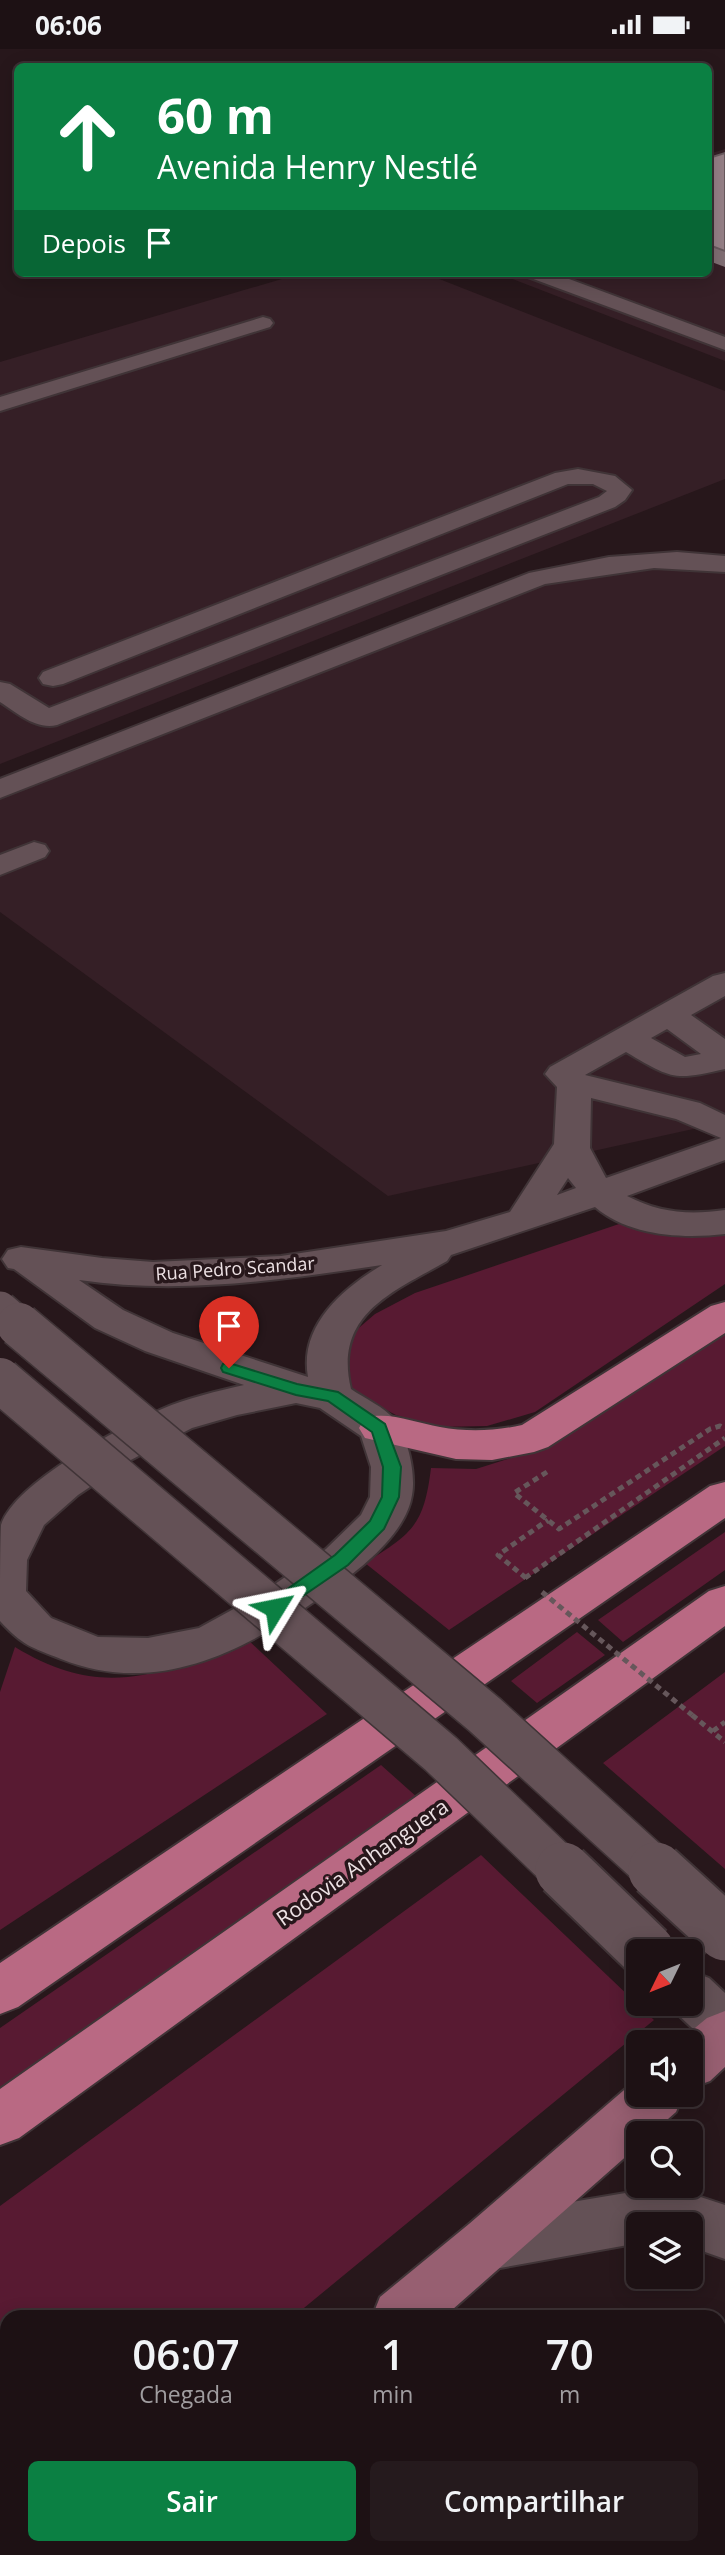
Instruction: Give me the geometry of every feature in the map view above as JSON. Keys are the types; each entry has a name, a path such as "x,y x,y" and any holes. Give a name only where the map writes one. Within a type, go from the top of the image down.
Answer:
{"highway":[{"path":"379,1428 466,1447 500,1446 534,1437 725,1315"},
{"path":"0,1991 725,1497"},
{"name":"Rodovia Anhanguera","path":"0,2120 725,1603"}],"main road":[{"path":"703,2054 725,2035"},
{"path":"408,2310 643,2107"}],"street":[{"path":"546,277 725,344"},
{"path":"0,404 263,323"},
{"path":"0,690 47,719 607,502 620,490 611,482 597,477 563,478 53,678"},
{"path":"0,789 538,578 632,559 693,559 725,564"},
{"path":"0,866 34,851"},
{"path":"725,983 562,1074 575,1084 688,1111 725,1128"},
{"path":"668,1014 725,1057"},
{"path":"626,1037 671,1064 683,1068 725,1057"},
{"path":"575,1084 571,1145 583,1175 598,1194 636,1216 668,1224 702,1226 725,1221"},
{"path":"688,1111 725,1107"},
{"path":"523,1220 571,1145"},
{"name":"Rua Pedro Scandar","path":"11,1251 102,1272 153,1275 281,1268 449,1243 523,1220 725,1148"},
{"name":"Rua Pedro Scandar","path":"314,1392 338,1318 374,1288 449,1243"},
{"path":"11,1251 109,1319 159,1342 314,1392 379,1428 392,1467 391,1497 377,1525 341,1560 275,1608 209,1643 148,1656 95,1654 36,1630 2,1583 27,1515 63,1484 113,1452 178,1418 314,1392"},
{"path":"0,1310 485,1715 725,1933"},
{"path":"0,1380 441,1754 634,1939"},
{"path":"704,2006 725,2026"},
{"path":"489,2243 667,2212 725,2232"}],"path":[{"path":"555,1467 514,1493 559,1529 710,1429 720,1426 725,1429"},
{"path":"525,1578 725,1438"},
{"path":"548,1520 498,1555 725,1742"},
{"path":"713,1731 725,1722"}],"shaded area":[{"path":"725,149 725,361 507,277 712,277 712,153"},
{"path":"288,277 434,277 725,391 725,479 0,764 0,362"},
{"path":"692,553 725,563 725,1122 388,1196 0,912 0,789 538,578 632,559"},
{"path":"619,1224 683,1234 725,1227 725,1284 535,1412 487,1426 437,1427 396,1415 355,1394 342,1370 347,1338 375,1314 415,1293"},
{"path":"725,1328 725,1446 449,1630 365,1563 395,1544 413,1526 424,1503 431,1468 476,1469 511,1458"},
{"path":"725,1532 725,1570 623,1642 598,1620"},
{"path":"577,1632 605,1655 537,1703 511,1681"},
{"path":"246,1638 327,1714 0,1930 0,1692 15,1647 46,1663 75,1673 130,1677 186,1663"},
{"path":"725,1672 725,1869 603,1763"},
{"path":"381,1765 418,1798 0,2090 0,2028"},
{"path":"481,1855 626,1993 626,2016 650,2016 654,2020 642,2030 626,2030 626,2043 302,2310 0,2310 0,2206"}],"building":[{"path":"725,153 725,251 712,246 712,157"}],"route":[{"path":"229,1368 296,1389 332,1396 379,1428 392,1467 391,1497 377,1525 341,1560 275,1608"}]}
